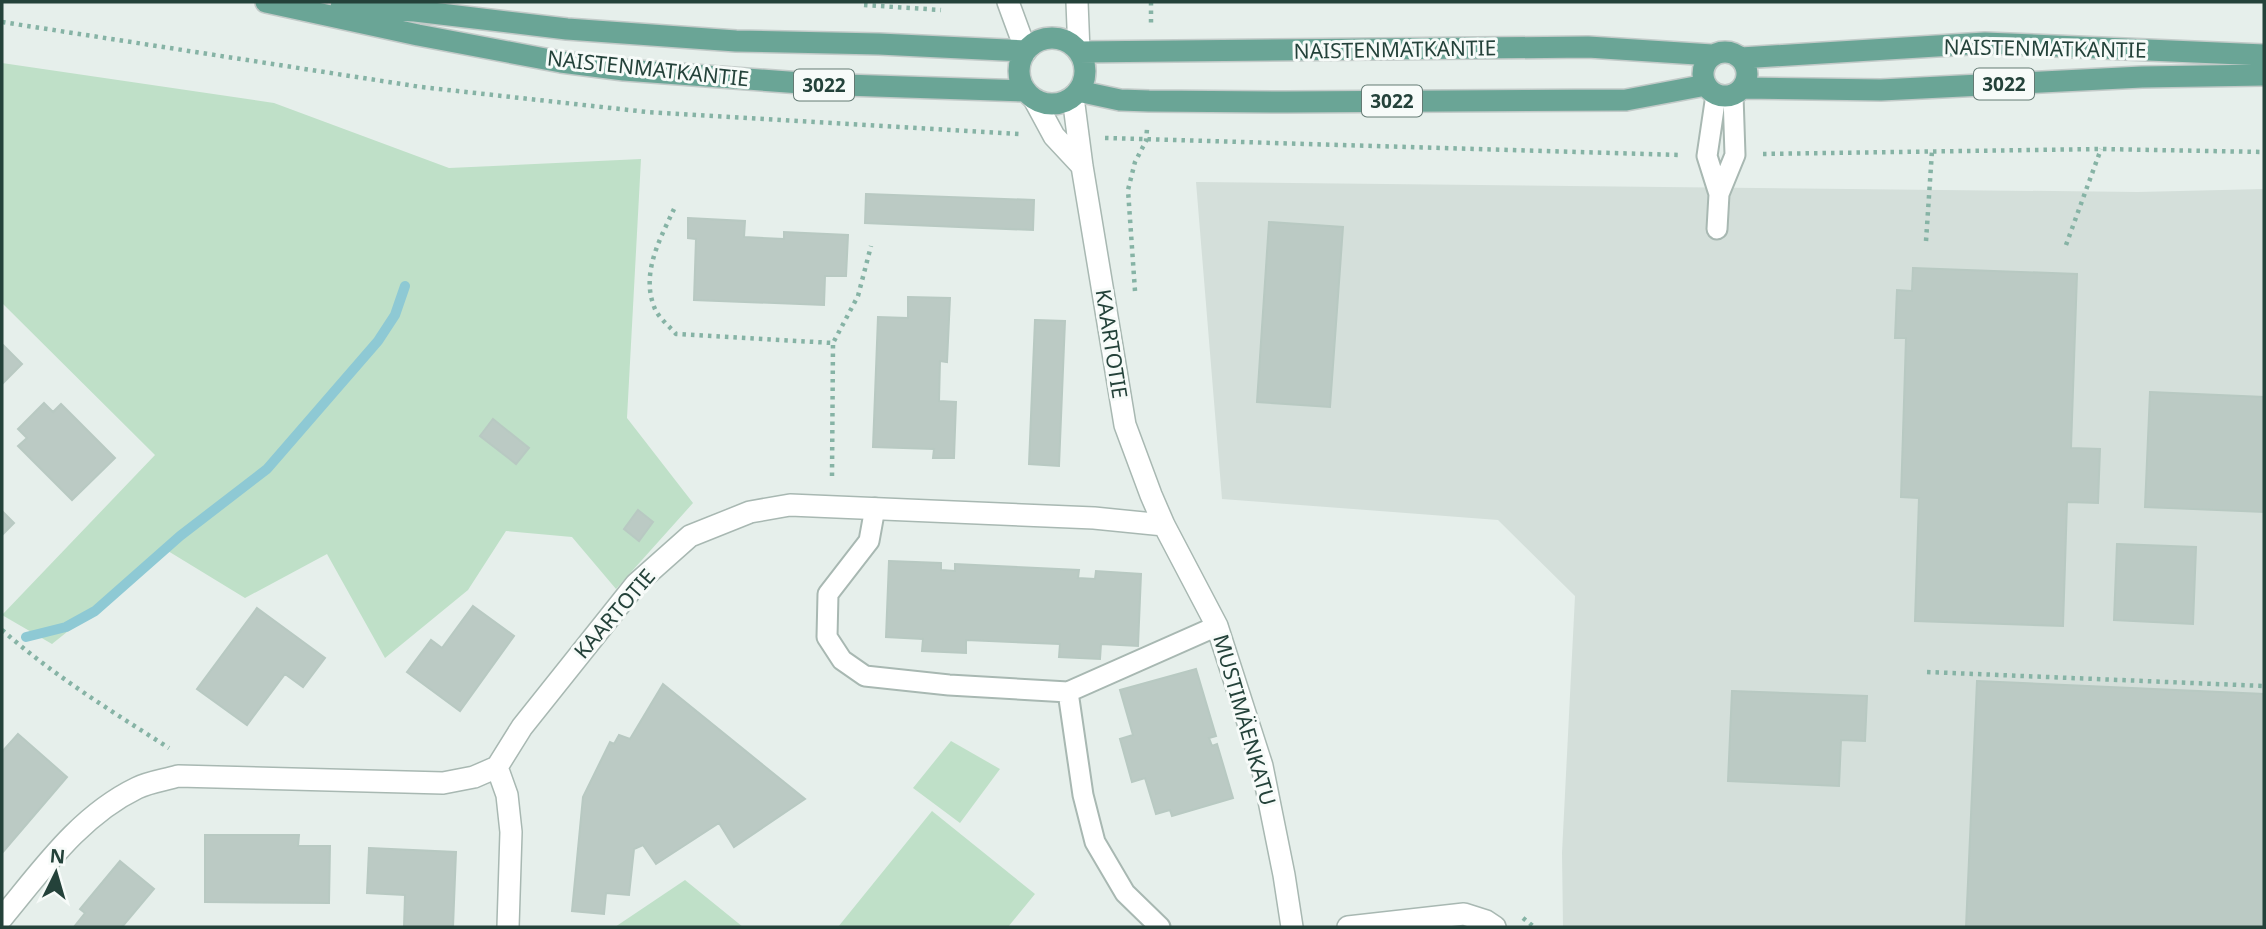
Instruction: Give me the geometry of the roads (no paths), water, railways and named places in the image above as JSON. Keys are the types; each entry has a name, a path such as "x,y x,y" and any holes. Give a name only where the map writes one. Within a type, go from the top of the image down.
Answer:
{"main road":[{"name":"NAISTENMATKANTIE","path":"271,3 415,11 566,29 736,41 1026,51"},
{"name":"NAISTENMATKANTIE","path":"271,3 418,35 561,62 624,70 815,84 1029,95"},
{"path":"1029,95 1020,78 1020,64 1032,45 1048,39 1065,41 1079,52 1084,65 1084,78 1076,94"},
{"name":"NAISTENMATKANTIE","path":"1741,58 1985,43 2264,55"},
{"name":"NAISTENMATKANTIE","path":"1079,52 1588,47 1712,55"},
{"path":"1732,52 1741,58 1747,68 1747,78 1724,91 1702,74 1712,55 1732,52"},
{"name":"NAISTENMATKANTIE","path":"1076,94 1149,101 1626,100 1724,91 1881,90 2142,77 2264,75"},
{"name":"3022","path":"1029,95 1048,104 1062,103 1076,94"}],"street":[{"path":"1008,2 1026,51"},
{"path":"1077,2 1079,52"},
{"name":"KAARTOTIE","path":"497,767 522,727 636,584 690,536 750,512 790,505 1094,518 1164,525 1125,425 1082,166 1076,94"},
{"path":"1029,95 1054,136 1082,166"},
{"name":"MUSTIMÄENKATU","path":"1164,525 1217,626 1262,766 1292,927"},
{"path":"2,918 65,842 103,807 138,787 178,776 443,783 474,777 497,767 507,795 511,832 508,927"},
{"path":"1348,927 1464,914 1495,927"}],"lane":[{"path":"1717,229 1719,194 1707,156 1724,91"},
{"path":"875,508 869,541 828,594 827,636 842,660 865,676 949,685 1068,692 1217,626"},
{"path":"1068,692 1083,795 1095,842 1125,893 1160,927"}],"waterway":[{"path":"26,637 66,627 95,611 180,536 267,469 378,341 395,315 405,286"}]}
